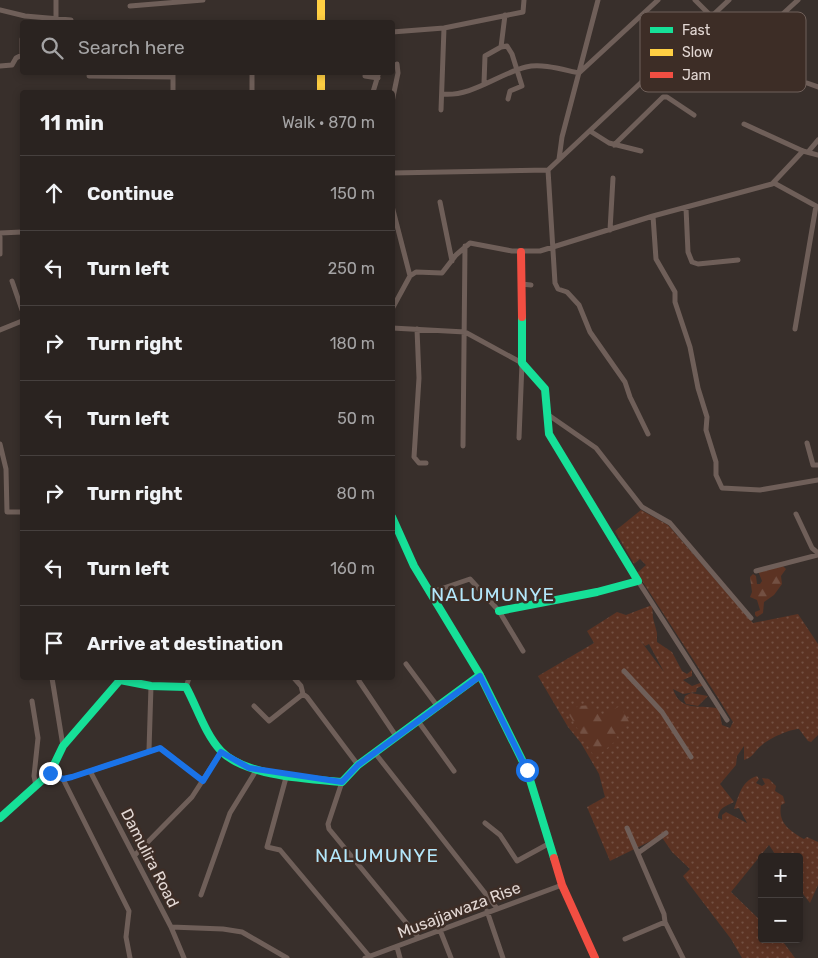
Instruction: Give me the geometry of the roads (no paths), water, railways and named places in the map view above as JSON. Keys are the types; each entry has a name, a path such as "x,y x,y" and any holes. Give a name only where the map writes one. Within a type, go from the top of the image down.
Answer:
{"street":[{"path":"56,0 56,18"},
{"path":"130,6 145,2 203,0"},
{"path":"321,0 322,20"},
{"path":"395,32 444,28 523,12 524,0"},
{"path":"559,159 562,137 598,0"},
{"path":"645,12 658,0"},
{"path":"696,0 707,12"},
{"path":"715,12 728,0"},
{"path":"785,12 798,0"},
{"path":"0,10 26,16 71,20"},
{"path":"501,47 504,15"},
{"path":"25,20 26,16"},
{"path":"579,73 640,17"},
{"path":"441,110 444,28"},
{"path":"484,83 485,56 501,47 507,46 522,86 510,91 508,99"},
{"path":"0,66 12,65 20,55"},
{"path":"394,90 398,73 397,64"},
{"path":"442,94 462,93 528,66 540,66 579,73"},
{"path":"89,76 173,75 173,90"},
{"path":"252,75 252,90"},
{"path":"321,75 321,90"},
{"path":"365,76 378,75 374,90"},
{"path":"395,172 548,170 640,83"},
{"path":"808,83 818,87"},
{"path":"614,145 665,97 694,115"},
{"path":"744,124 818,155"},
{"path":"590,131 614,145 641,151"},
{"path":"395,304 410,276 418,271 442,273 465,245 474,243 522,252 533,252 653,216 774,183 818,140"},
{"path":"548,170 551,248 558,289 567,292 579,305 590,332 625,382 648,434"},
{"path":"610,230 613,178"},
{"path":"774,183 816,206 795,329"},
{"path":"440,202 452,261"},
{"path":"686,208 688,252 692,262 698,264 738,260"},
{"path":"653,216 656,259 675,292 675,302 690,347 698,388 707,417 706,430 716,462 716,475 722,488 760,490 818,480"},
{"path":"395,218 410,276"},
{"path":"0,232 20,232"},
{"path":"0,237 0,254"},
{"path":"463,446 465,245"},
{"path":"519,438 522,363 522,252"},
{"path":"12,281 20,304"},
{"path":"521,284 531,285"},
{"path":"0,330 20,322"},
{"path":"395,328 465,332 522,363 544,387 549,434 638,580 727,720"},
{"path":"417,329 419,378 414,456 419,463 426,463"},
{"path":"547,414 596,448 642,507 670,522 750,618"},
{"path":"807,443 813,465 818,465"},
{"path":"0,444 6,469 8,512 20,512"},
{"path":"756,571 818,554 812,548 796,514"},
{"path":"395,524 414,566 480,676 530,776 562,885 594,958"},
{"path":"429,593 470,579 499,611 523,651"},
{"path":"499,611 598,592 638,580"},
{"path":"406,664 438,707"},
{"path":"624,671 662,712 691,757"},
{"path":"418,937 329,829 328,824 342,782 358,765 480,676"},
{"path":"52,680 63,746"},
{"path":"0,818 50,773 63,746 119,680"},
{"path":"124,680 151,686 186,687"},
{"path":"188,680 186,687 221,752 237,762 257,769 342,782"},
{"path":"296,680 301,686 303,694 358,765"},
{"path":"358,681 396,736"},
{"path":"149,750 151,686"},
{"path":"254,706 270,721 303,694"},
{"path":"32,701 38,738 34,776 36,786"},
{"path":"418,721 454,771"},
{"path":"63,779 149,750 162,749 203,781"},
{"path":"134,856 183,808 221,752"},
{"path":"375,753 496,907"},
{"path":"201,895 230,813 257,769"},
{"name":"Damulira Road","path":"90,771 171,927 184,958"},
{"path":"50,773 63,779 129,911 126,937 130,958"},
{"path":"287,774 267,847 280,850 367,957"},
{"path":"485,823 500,834 517,860 550,843"},
{"path":"627,828 664,914 665,922 683,958"},
{"path":"638,853 666,833"},
{"name":"Musajjawaza Rise","path":"367,957 397,947 496,907 562,885"},
{"path":"487,911 503,958"},
{"path":"625,939 665,922"},
{"path":"171,927 223,929 242,932 287,958"},
{"path":"440,930 451,958"},
{"path":"397,947 400,958"}],"district":[{"name":"NALUMUNYE","path":"493,594"},
{"name":"NALUMUNYE","path":"377,855"}]}
